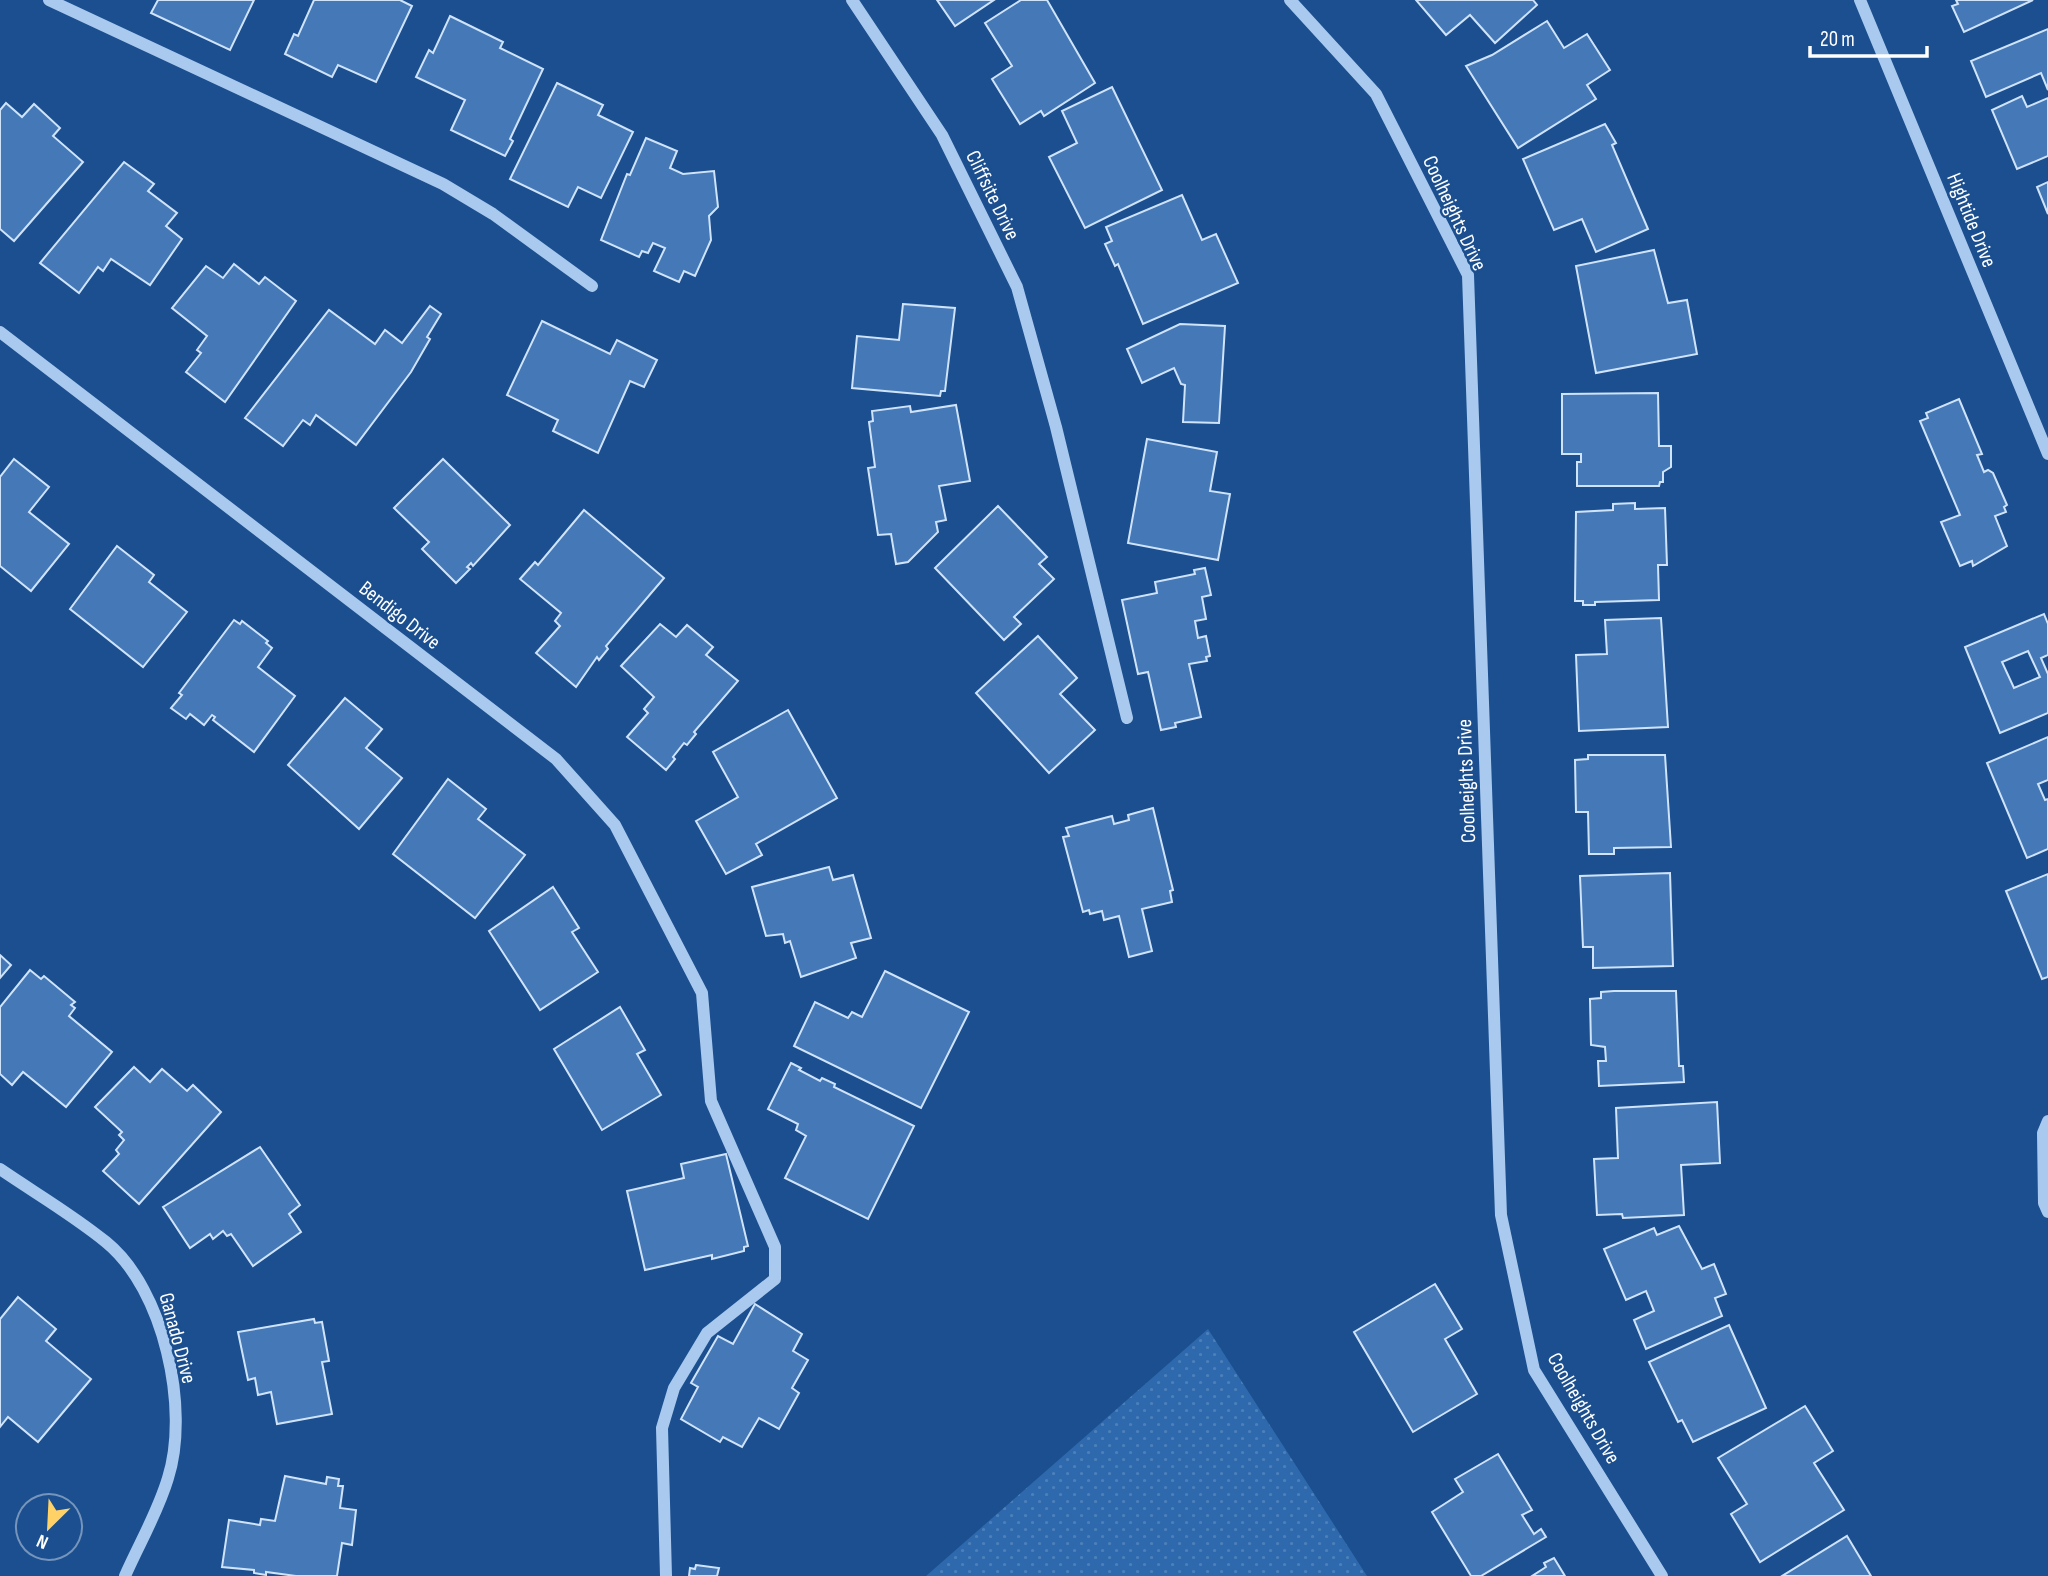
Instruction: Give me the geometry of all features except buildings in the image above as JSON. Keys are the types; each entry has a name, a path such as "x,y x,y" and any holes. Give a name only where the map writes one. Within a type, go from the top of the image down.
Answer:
{"street":[{"path":"50,0 443,184 493,214 592,286"},
{"name":"Cliffsite Drive","path":"852,0 942,135 1017,287 1056,427 1127,718"},
{"name":"Coolheights Drive","path":"1290,0 1376,94 1468,275 1501,1215 1534,1370 1662,1576"},
{"name":"Hightide Drive","path":"1860,0 2048,454"},
{"name":"Bendigo Drive","path":"0,332 556,759 615,825 702,993 711,1101 775,1247 775,1279 707,1333 674,1388 662,1428 666,1576"},
{"path":"2048,1121 2043,1133 2044,1203 2048,1212"},
{"name":"Ganado Drive","path":"0,1170 108,1243 145,1289 166,1349 178,1413 169,1478 125,1576"}],"shaded area":[{"path":"1208,1329 1367,1576 926,1576"}]}
